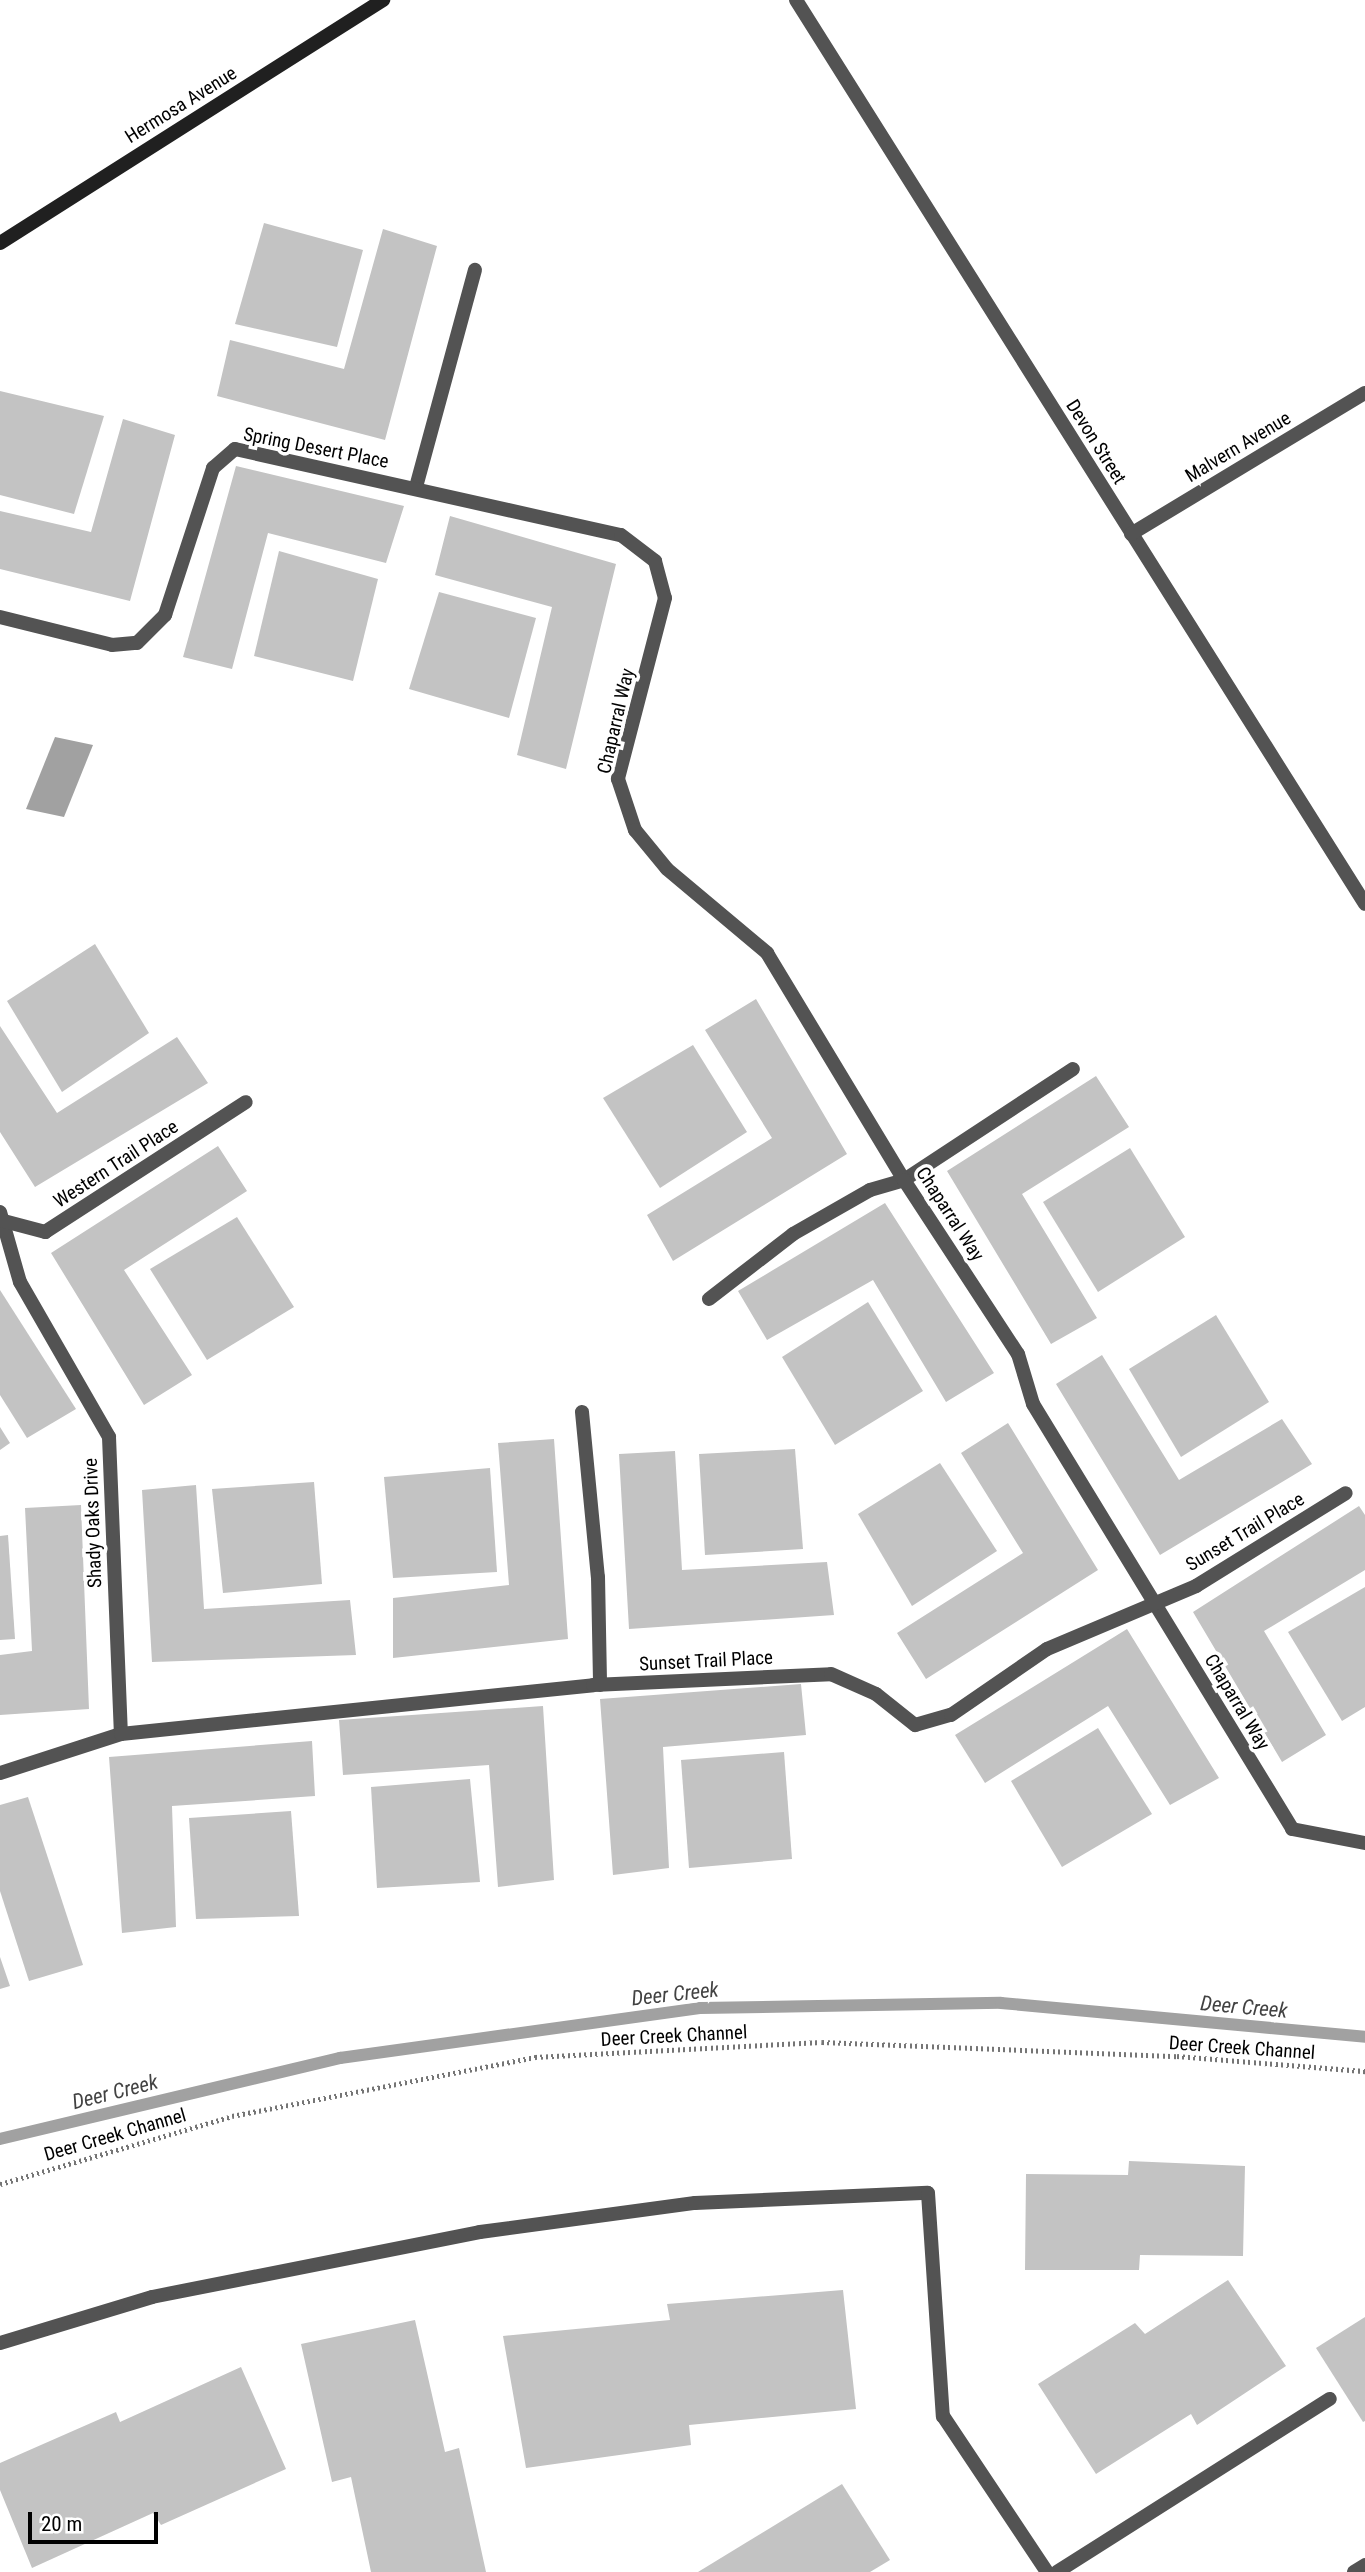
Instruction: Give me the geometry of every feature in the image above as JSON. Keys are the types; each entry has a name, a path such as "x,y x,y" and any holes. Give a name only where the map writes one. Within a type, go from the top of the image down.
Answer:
{"street":[{"name":"Hermosa Avenue","path":"0,243 383,0"},
{"name":"Devon Street","path":"796,0 1365,904"},
{"path":"416,487 475,270"},
{"name":"Malvern Avenue","path":"1132,534 1365,393"},
{"name":"Spring Desert Place","path":"0,617 112,645 137,643 165,615 213,468 234,449 416,487 621,535 655,561"},
{"name":"Chaparral Way","path":"655,561 665,598 618,779 635,830 667,869 767,953 904,1180 1018,1354 1033,1404 1292,1829 1365,1843"},
{"path":"709,1299 793,1234 870,1190 904,1180 1073,1069"},
{"name":"Western Trail Place","path":"1,1217 46,1231 246,1102"},
{"name":"Shady Oaks Drive","path":"1,1217 20,1282 109,1437 121,1734"},
{"path":"582,1412 598,1577 600,1685"},
{"name":"Sunset Trail Place","path":"0,1773 121,1734 600,1685 831,1674 876,1694 915,1725 951,1715 1047,1649 1153,1601 1196,1586 1346,1493"},
{"path":"0,2343 152,2297 480,2232 695,2203 928,2193 943,2416 1047,2572"},
{"path":"1057,2572 1330,2399"},
{"path":"1354,2572 1365,2565"}],"path":[{"name":"Deer Creek Channel","path":"0,2184 232,2116 535,2057 821,2042 1177,2056 1365,2071"}],"shaded area":[{"path":"55,737 93,745 64,817 26,809"}],"building":[{"path":"264,223 363,250 337,347 235,324"},
{"path":"383,229 437,246 385,440 217,396 230,340 344,369"},
{"path":"0,391 104,416 74,514 0,495"},
{"path":"123,419 175,435 130,601 0,569 0,511 91,532"},
{"path":"236,466 404,506 386,563 268,533 232,669 183,657"},
{"path":"450,516 616,564 566,769 517,755 552,607 435,575"},
{"path":"279,551 378,579 353,681 254,656"},
{"path":"439,592 536,618 509,718 409,689"},
{"path":"95,944 149,1033 62,1092 7,1001"},
{"path":"756,999 847,1154 673,1261 647,1215 772,1138 705,1030"},
{"path":"0,1026 57,1113 177,1037 208,1083 35,1187 0,1132"},
{"path":"693,1045 747,1132 660,1188 603,1098"},
{"path":"1096,1076 1129,1127 1022,1194 1097,1318 1051,1344 947,1171"},
{"path":"218,1146 247,1191 124,1270 192,1375 144,1405 51,1253"},
{"path":"1130,1148 1185,1237 1098,1292 1043,1202"},
{"path":"885,1203 994,1373 946,1402 873,1280 767,1340 738,1291"},
{"path":"237,1217 294,1307 207,1360 150,1269"},
{"path":"0,1290 76,1409 27,1438 0,1395"},
{"path":"868,1302 923,1391 835,1445 782,1357"},
{"path":"1216,1315 1269,1402 1181,1457 1129,1369"},
{"path":"1102,1355 1179,1480 1282,1419 1312,1464 1160,1555 1056,1384"},
{"path":"1008,1423 1098,1570 926,1679 897,1633 1023,1553 961,1453"},
{"path":"0,1427 10,1443 0,1450"},
{"path":"554,1439 568,1639 393,1658 393,1598 509,1585 498,1443"},
{"path":"795,1449 803,1549 705,1555 699,1454"},
{"path":"675,1451 682,1570 827,1562 834,1615 629,1629 619,1454"},
{"path":"940,1463 997,1551 912,1606 858,1514"},
{"path":"490,1468 497,1572 393,1578 384,1477"},
{"path":"314,1482 322,1584 223,1593 212,1489"},
{"path":"196,1485 204,1609 350,1600 356,1655 152,1662 142,1490"},
{"path":"81,1505 89,1709 0,1715 0,1655 32,1651 25,1508"},
{"path":"1359,1506 1365,1515 1365,1570 1264,1631 1326,1735 1282,1762 1193,1612"},
{"path":"8,1535 15,1639 0,1640 0,1536"},
{"path":"1365,1587 1365,1707 1342,1721 1288,1632"},
{"path":"1127,1629 1219,1778 1170,1805 1108,1706 985,1783 955,1735"},
{"path":"801,1684 806,1735 663,1747 669,1868 613,1875 600,1699"},
{"path":"543,1706 554,1880 498,1887 489,1765 343,1775 339,1720"},
{"path":"1098,1728 1152,1814 1062,1867 1011,1781"},
{"path":"312,1741 315,1796 172,1806 176,1927 122,1933 109,1757"},
{"path":"784,1752 792,1859 689,1868 681,1760"},
{"path":"470,1779 480,1882 377,1888 371,1787"},
{"path":"28,1797 83,1965 29,1981 0,1891 0,1805"},
{"path":"291,1811 299,1916 196,1919 189,1818"},
{"path":"0,1957 10,1986 0,1989"},
{"path":"1129,2161 1245,2166 1243,2256 1140,2255 1139,2270 1025,2270 1026,2174 1128,2175"},
{"path":"1228,2280 1286,2366 1197,2425 1191,2414 1096,2474 1038,2384 1135,2323 1145,2334"},
{"path":"843,2290 856,2409 689,2425 691,2445 526,2468 503,2336 670,2320 667,2304"},
{"path":"1365,2317 1365,2421 1363,2422 1316,2348"},
{"path":"415,2320 445,2452 459,2448 486,2572 371,2572 351,2477 332,2482 301,2344"},
{"path":"241,2367 286,2469 161,2525 153,2513 32,2568 0,2490 0,2463 116,2412 120,2422"},
{"path":"842,2484 890,2560 870,2572 698,2572"}],"waterway":[{"name":"Deer Creek","path":"0,2139 340,2058 700,2008 1001,2003 1365,2037"}]}
